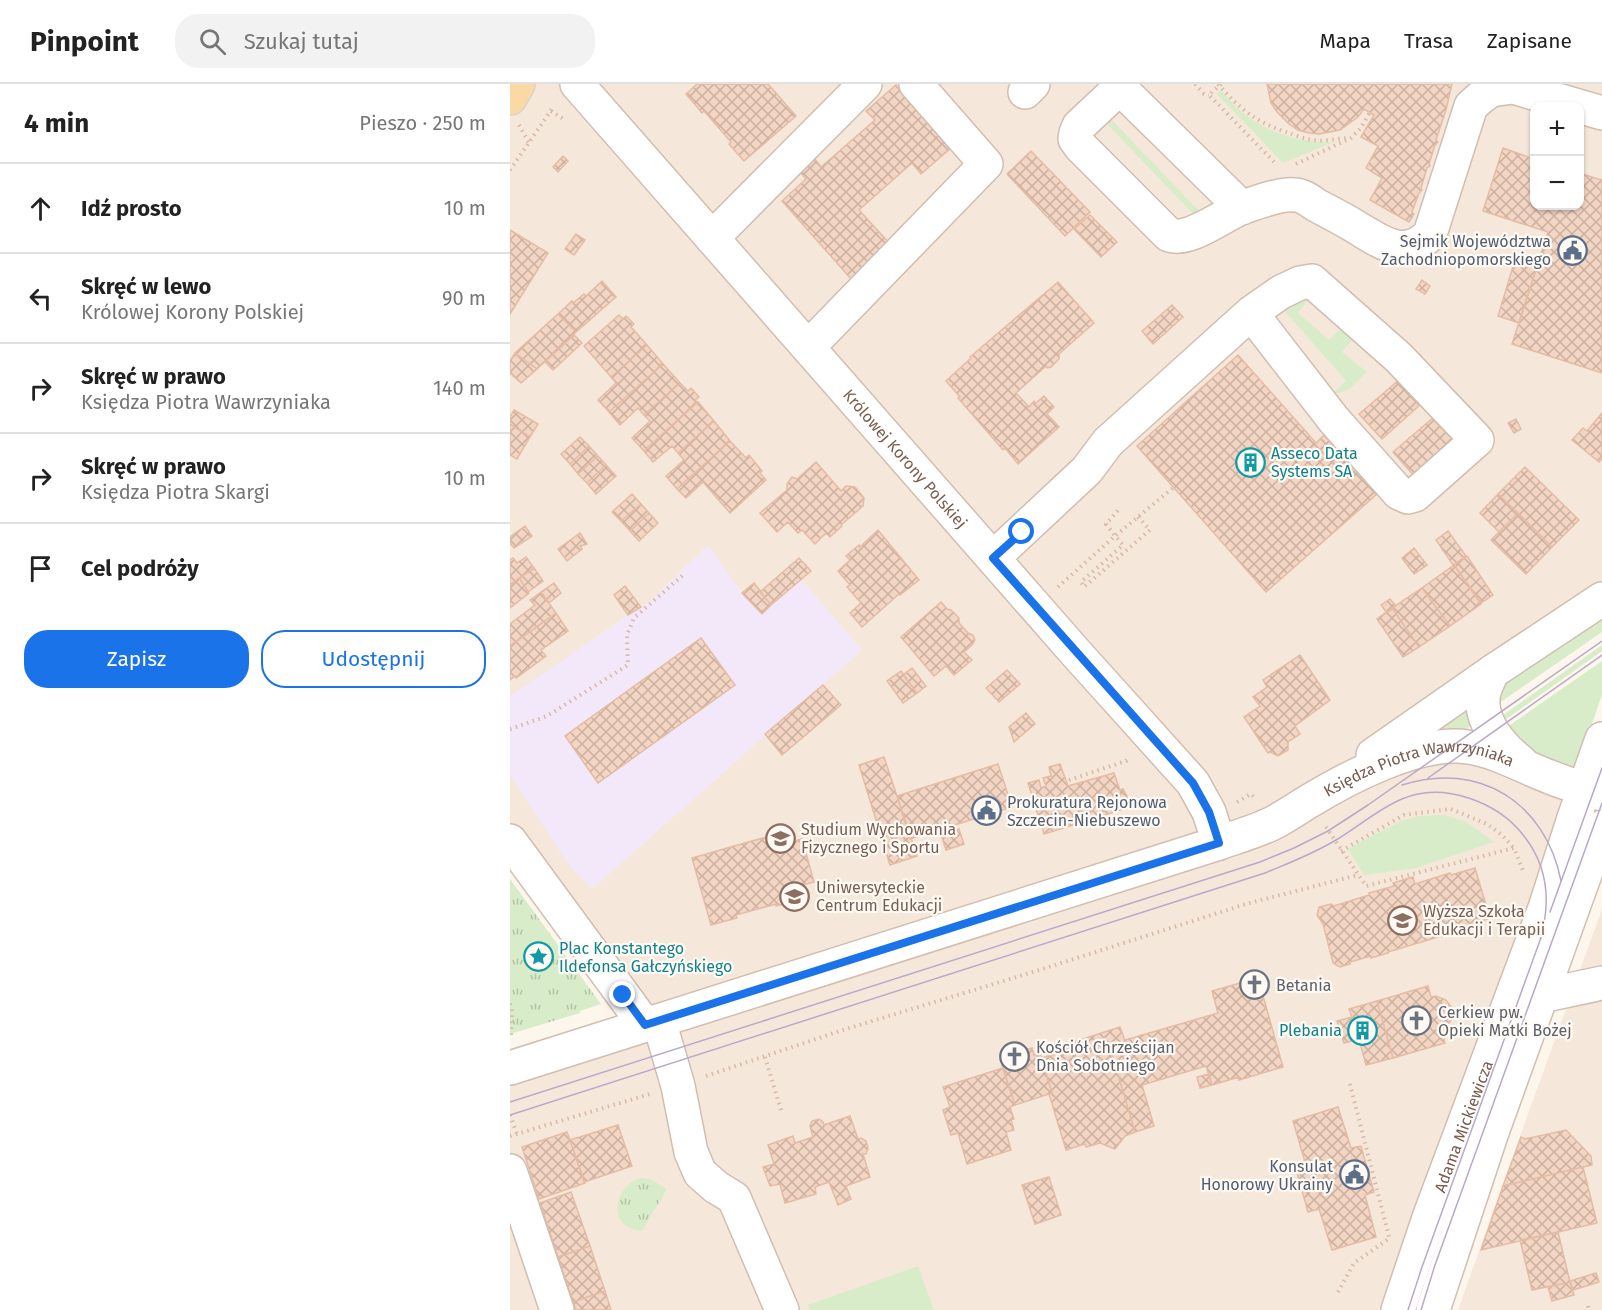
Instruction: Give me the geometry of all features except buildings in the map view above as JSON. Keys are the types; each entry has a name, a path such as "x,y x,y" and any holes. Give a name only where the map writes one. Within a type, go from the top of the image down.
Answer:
{"main road":[{"path":"513,109 518,84"}],"street":[{"path":"712,238 865,84"},
{"path":"807,346 986,164 916,84"},
{"path":"1242,208 1125,93 1118,92 1111,96 1079,126 1075,139 1080,146 1169,236 1186,235 1242,208 1270,199 1297,195 1387,246 1398,248 1422,243 1430,234 1471,106 1491,90 1513,87 1602,113"},
{"name":"Królowej Korony Polskiej","path":"566,95 712,238 1193,783 1209,812 1219,843"},
{"path":"993,558 1087,470 1108,442 1251,313 1281,292 1300,283 1312,281 1399,358 1477,440 1415,495 1408,497 1399,493 1334,420 1251,313"},
{"name":"Księdza Piotra Wawrzyniaka","path":"1315,811 1492,672 1602,599"},
{"name":"Księdza Piotra Wawrzyniaka","path":"1492,672 1483,699 1488,721 1508,752 1530,769"},
{"name":"Adama Mickiewicza","path":"1398,1310 1430,1215 1545,908 1593,792 1602,739"},
{"name":"Księdza Piotra Wawrzyniaka","path":"510,1068 1315,811 1384,763 1421,750 1434,747 1471,747 1593,792"},
{"name":"Adama Mickiewicza","path":"1433,1310 1491,1135 1602,827"},
{"path":"510,842 652,1023 678,1086 691,1152 700,1173 716,1187 734,1198 782,1310"},
{"path":"1541,996 1602,982"},
{"path":"510,1171 557,1310"}],"path":[{"path":"1194,84 1204,94 1209,94 1283,170"},
{"path":"1209,94 1219,84 1238,105 1255,119 1273,128 1313,140 1351,138"},
{"path":"510,170 566,95"},
{"path":"513,109 529,143"},
{"path":"1293,166 1351,138 1361,129 1370,112"},
{"path":"1036,606 1174,487"},
{"path":"1120,508 1106,524 1123,545 1081,582 1084,586 1150,530 1138,517"},
{"path":"510,729 547,716 628,665 627,635 634,618 683,575"},
{"path":"1068,780 1126,761 1130,757"},
{"path":"1341,851 1404,815 1451,809 1487,824 1502,835 1514,848 1524,875"},
{"path":"1315,811 1366,886 1514,848"},
{"path":"510,1136 678,1086 843,1030 1246,904 1358,875"},
{"path":"510,1004 512,1007 511,1041"},
{"path":"765,1057 781,1110"},
{"path":"1350,1084 1390,1238"},
{"path":"510,1115 517,1134"},
{"path":"1338,1292 1354,1263 1390,1238 1398,1240"}],"shaded area":[{"path":"531,84 1602,84 1602,590 1272,816 644,1016 510,831 510,117"},
{"path":"708,545 742,593 761,614 801,579 862,650 592,889 571,868 510,775 510,696 652,599"},
{"path":"1439,752 1576,795 1389,1310 510,1310 510,1076"},
{"path":"1602,909 1602,1310 1458,1310 1523,1128"}],"green space":[{"path":"1221,90 1246,115 1265,127 1293,138 1334,142 1283,163 1217,94"},
{"path":"1111,119 1201,213 1196,217 1107,124"},
{"path":"1311,296 1298,313 1329,340 1344,325 1356,335 1342,352 1367,372 1352,387 1343,392 1333,393 1346,381 1283,309"},
{"path":"1602,605 1602,632 1492,708 1494,691"},
{"path":"1602,645 1602,651 1502,722 1499,718"},
{"path":"1602,661 1602,695 1576,765 1555,762 1500,732"},
{"path":"1466,698 1474,724 1462,732 1419,732"},
{"path":"1444,815 1465,821 1494,842 1416,868 1364,875 1348,849 1401,821 1419,816"},
{"name":"Plac Konstantego Ildefonsa Gałczyńskiego","path":"510,879 601,1004 580,1011 580,1013 510,1034"},
{"path":"650,1179 667,1189 642,1231 631,1229 621,1221 617,1207 623,1191 634,1180"},
{"path":"918,1266 934,1310 810,1310 808,1305"}],"tram line":[{"path":"510,1102 1260,862 1294,848 1328,831 1368,805 1602,641"},
{"path":"1428,778 1602,655"},
{"path":"1550,912 1602,768"},
{"path":"1402,785 1430,779 1457,778 1482,784 1505,794 1524,810 1541,830 1553,853 1561,881"},
{"path":"510,1115 1265,873 1319,850 1385,808 1418,794 1435,792 1469,798 1500,813 1524,836 1539,861 1546,886 1546,913 1540,940"},
{"path":"1421,1310 1435,1265 1602,803"},
{"path":"1408,1310 1543,932"}],"place":[{"name":"Sejmik Województwa Zachodniopomorskiego","path":"1572,250"},
{"name":"Asseco Data Systems SA","path":"1250,462"},
{"name":"Prokuratura Rejonowa Szczecin-Niebuszewo","path":"986,811"},
{"name":"Studium Wychowania Fizycznego i Sportu","path":"780,838"},
{"name":"Uniwersyteckie Centrum Edukacji","path":"795,896"},
{"name":"Wyższa Szkoła Edukacji i Terapii","path":"1402,920"},
{"name":"Plac Konstantego Ildefonsa Gałczyńskiego","path":"538,957"},
{"name":"Betania","path":"1255,985"},
{"name":"Cerkiew pw. Opieki Matki Bożej","path":"1417,1021"},
{"name":"Plebania","path":"1363,1030"},
{"name":"Kościół Chrześcijan Dnia Sobotniego","path":"1015,1056"},
{"name":"Konsulat Honorowy Ukrainy","path":"1354,1175"}],"route":[{"path":"623,995 645,1025 1219,843 1209,812 1193,783 993,558 1022,532"}]}
